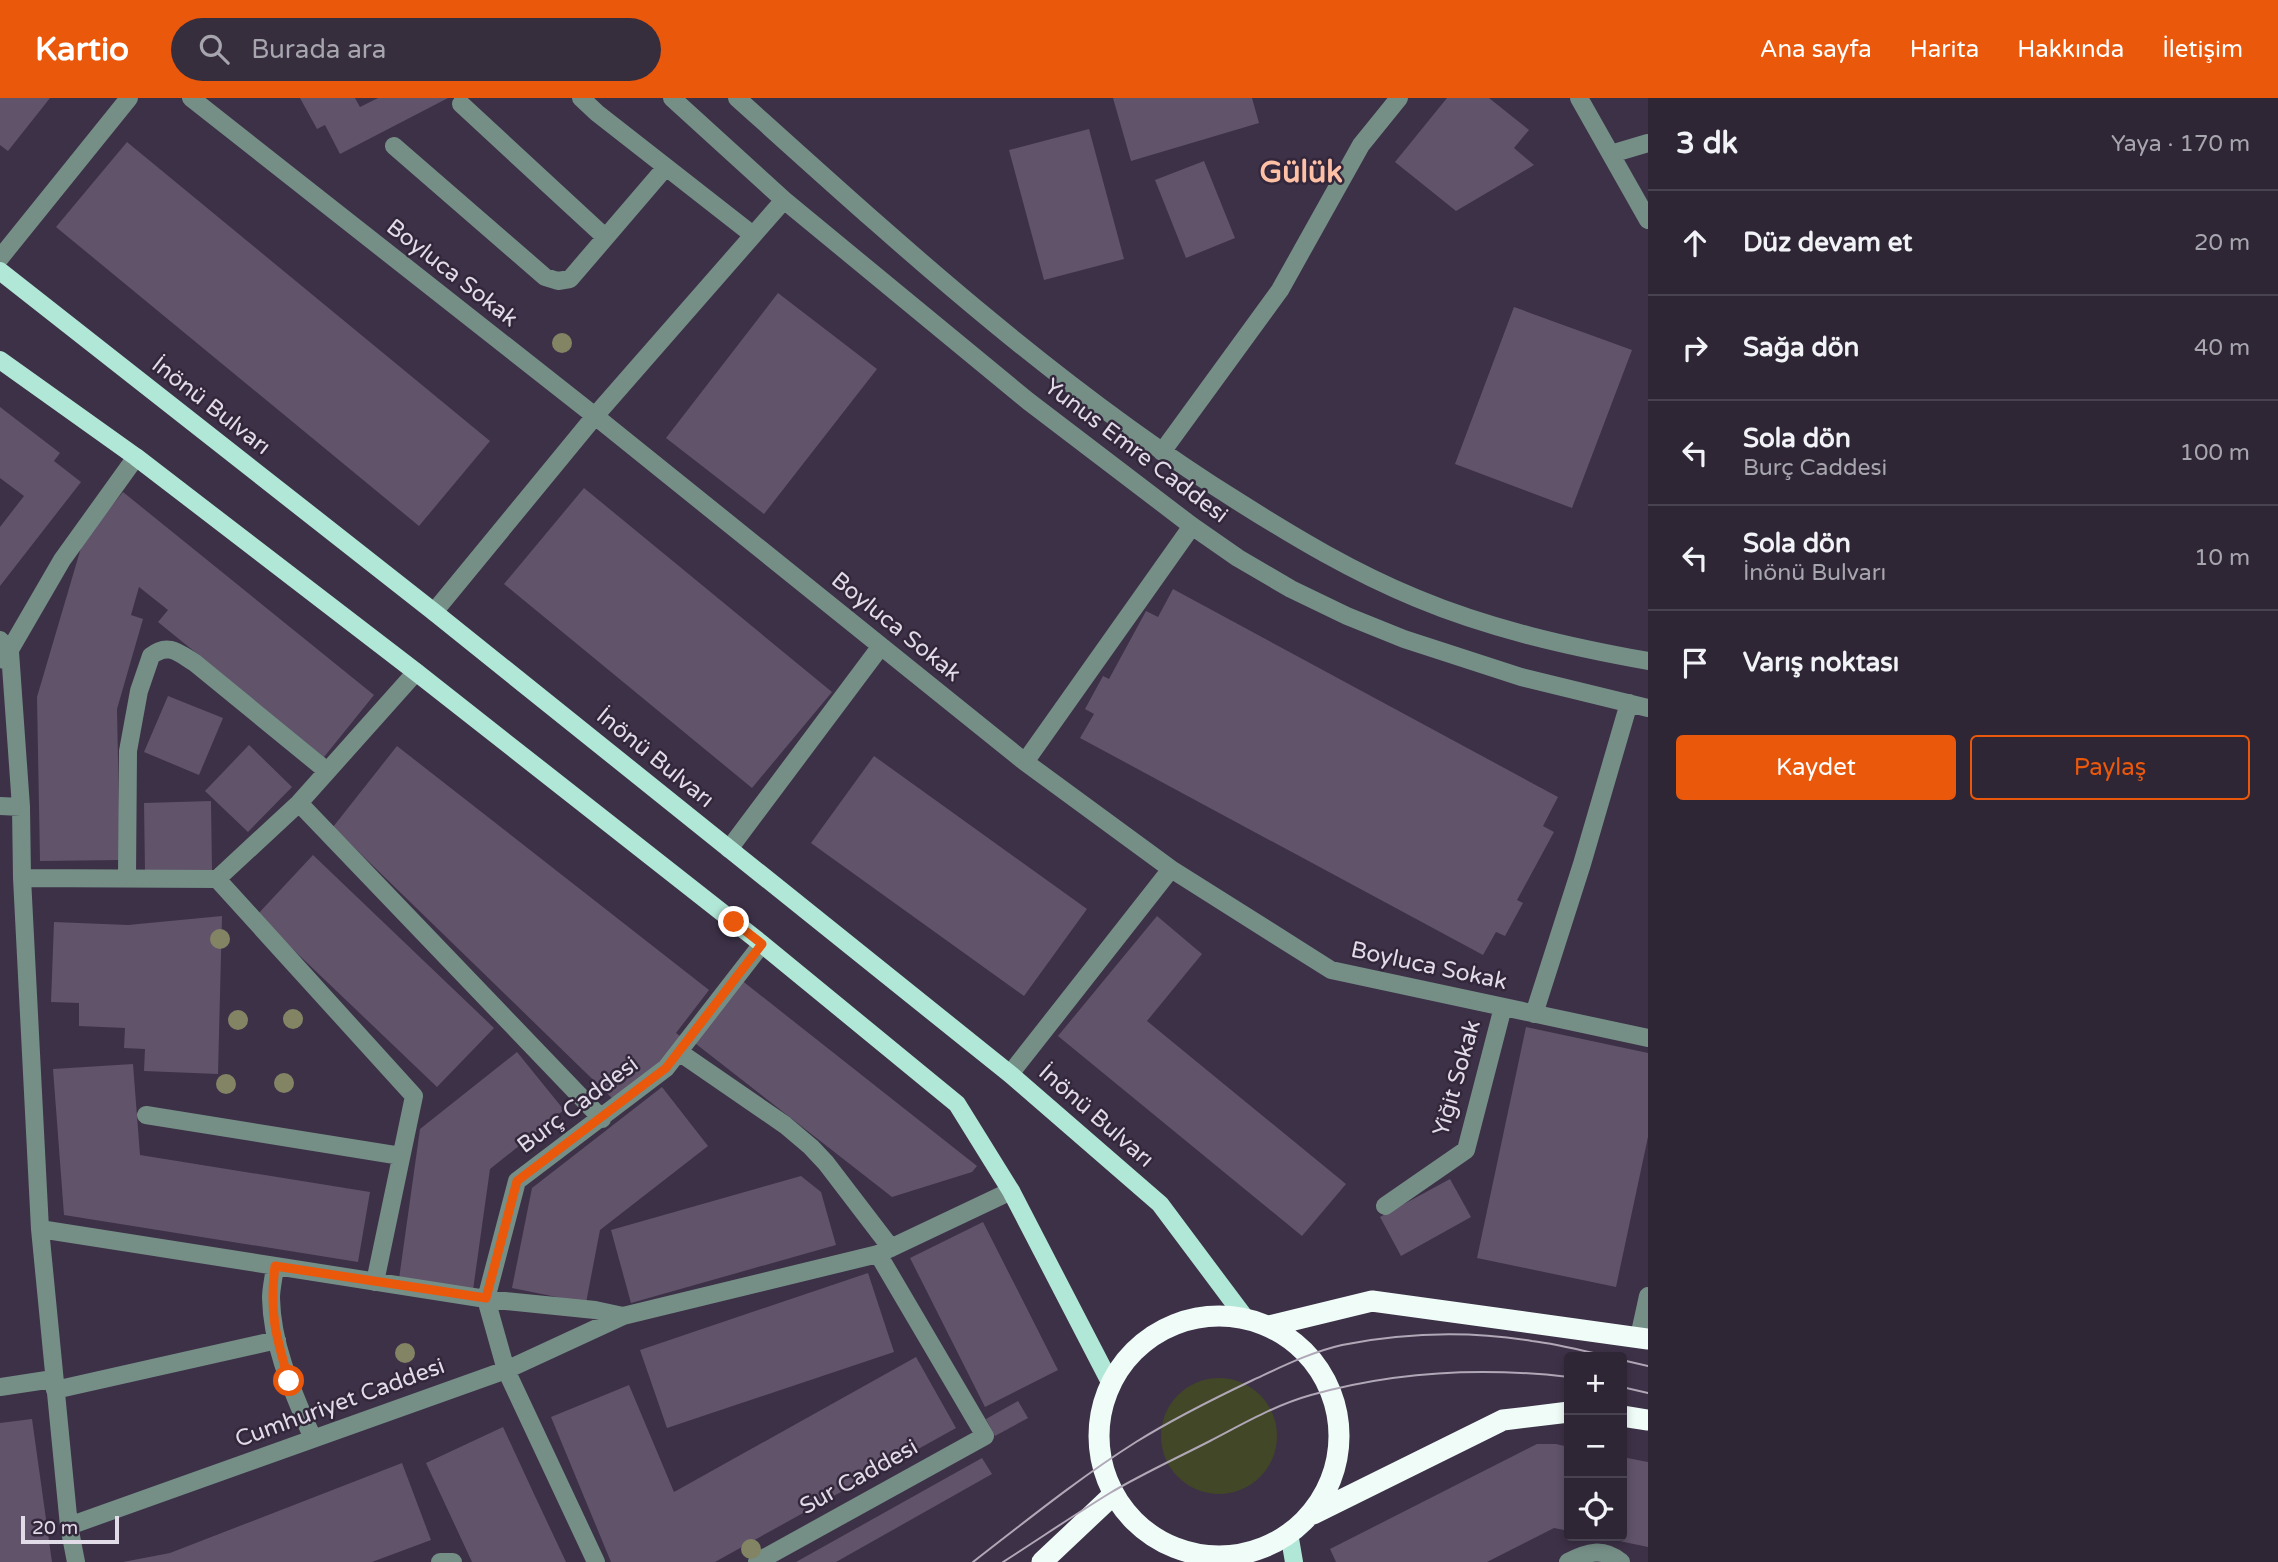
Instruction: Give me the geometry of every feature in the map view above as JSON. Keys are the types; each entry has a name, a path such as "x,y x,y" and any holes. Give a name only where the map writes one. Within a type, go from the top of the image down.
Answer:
{"highway":[{"path":"1269,1326 1371,1301 1643,1338"},
{"path":"1165,1562 1191,1555 1243,1553 1267,1546 1308,1517 1323,1497 1333,1474 1339,1449 1339,1424 1334,1400 1324,1376 1309,1356 1291,1339 1269,1326 1245,1319 1221,1316 1195,1318 1171,1325 1149,1338 1130,1354 1115,1375 1105,1397 1099,1422 1099,1447 1104,1471 1114,1494 1128,1515 1147,1532 1191,1555"},
{"path":"1308,1517 1503,1420 1564,1413"},
{"path":"1627,1417 1648,1420"},
{"path":"1042,1562 1114,1494"}],"main road":[{"name":"İnönü Bulvarı","path":"0,271 434,612 1010,1074 1160,1204 1245,1319"},
{"path":"0,360 136,457 416,672 762,944 957,1104 1011,1191 1111,1384"},
{"path":"1289,1533 1294,1562"}],"street":[{"path":"0,258 129,98"},
{"name":"Boyluca Sokak","path":"191,98 595,416 1025,762 1171,869 1331,970 1648,1038"},
{"path":"581,98 753,235"},
{"name":"Yunus Emre Caddesi","path":"672,98 784,200 1038,408 1238,558 1280,583 1347,616 1462,659 1521,677 1648,708"},
{"name":"Yunus Emre Caddesi","path":"737,98 1026,351 1105,412 1188,470 1318,551 1417,598 1472,619 1648,662"},
{"path":"1162,452 1280,290 1361,145 1399,98"},
{"path":"1579,98 1648,220"},
{"path":"461,104 605,237"},
{"path":"1611,154 1648,143"},
{"path":"394,146 545,278 558,281 570,279 666,167"},
{"path":"434,612 595,416 784,200"},
{"path":"76,1562 69,1526 40,1229 21,807 3,652 62,559 136,457"},
{"path":"1025,762 1192,526"},
{"path":"729,849 881,646"},
{"path":"127,878 128,751 139,691 151,656 161,649 174,649 195,663 327,771"},
{"path":"23,878 217,879 299,803 416,672"},
{"path":"1534,1014 1629,703"},
{"path":"299,803 602,1119"},
{"path":"0,806 21,807"},
{"path":"1010,1074 1171,869"},
{"path":"217,879 414,1096 375,1282"},
{"name":"Burç Caddesi","path":"486,1298 517,1181 666,1068 762,944"},
{"name":"Yiğit Sokak","path":"1385,1206 1466,1150 1503,1007"},
{"path":"679,1052 785,1125 811,1147 826,1163 884,1251"},
{"path":"146,1115 401,1156"},
{"path":"40,1229 375,1282 595,1310 623,1316 884,1251 1011,1191"},
{"name":"Sur Caddesi","path":"757,1562 985,1436 884,1251"},
{"path":"275,1266 271,1296 277,1340 289,1381 313,1439"},
{"path":"1643,1338 1648,1296"},
{"path":"486,1298 506,1370 596,1562"},
{"name":"Cumhuriyet Caddesi","path":"69,1526 506,1370 623,1316"},
{"path":"0,1387 54,1384 277,1340"},
{"path":"1568,1562 1592,1552 1604,1552 1621,1562"},
{"path":"440,1562 453,1562"}],"green space":[{"path":"1219,1378 1241,1382 1260,1395 1273,1414 1277,1436 1273,1458 1260,1477 1241,1490 1219,1494 1197,1490 1178,1477 1165,1458 1161,1436 1165,1414 1178,1395 1197,1382"}],"building":[{"path":"0,98 50,98 8,151 0,145"},
{"path":"300,98 355,98 360,107 378,98 448,98 340,154 325,125 317,129"},
{"path":"1113,98 1252,98 1259,123 1131,161"},
{"path":"1447,98 1489,98 1529,130 1514,148 1534,165 1456,211 1395,162"},
{"path":"1089,129 1124,259 1044,280 1009,150"},
{"path":"127,142 490,441 419,526 56,227"},
{"path":"1204,161 1235,238 1186,258 1155,180"},
{"path":"778,293 877,369 764,514 666,438"},
{"path":"1514,307 1632,350 1572,508 1455,464"},
{"path":"0,407 60,453 54,461 81,482 0,586 0,527 24,496 0,478"},
{"path":"584,488 832,692 752,788 504,584"},
{"path":"123,492 374,695 324,757 158,622 168,610 139,587 131,615 143,619 117,709 120,860 40,861 37,697 83,541"},
{"path":"1173,589 1558,797 1543,826 1554,832 1517,900 1523,903 1505,936 1496,932 1483,955 1080,738 1094,714 1085,709 1103,676 1109,679 1146,611 1158,617"},
{"path":"168,696 223,718 199,775 144,752"},
{"path":"249,745 292,787 248,832 205,791"},
{"path":"397,746 709,990 676,1033 684,1039 618,1104 333,827"},
{"path":"874,756 1087,909 1024,996 811,843"},
{"path":"211,801 212,871 145,872 144,803"},
{"path":"313,855 494,1028 437,1087 257,915"},
{"path":"222,916 218,1074 144,1071 145,1049 124,1048 125,1028 79,1026 79,1003 51,1002 54,922 128,925"},
{"path":"1157,916 1202,954 1147,1021 1346,1184 1302,1236 1058,1036"},
{"path":"740,979 977,1166 972,1172 892,1197 691,1040"},
{"path":"1526,1027 1648,1053 1648,1137 1616,1287 1477,1258"},
{"path":"517,1052 564,1110 490,1169 473,1290 399,1279 420,1129"},
{"path":"133,1064 140,1155 370,1192 358,1262 64,1215 53,1069"},
{"path":"662,1087 708,1146 600,1230 586,1303 512,1288 532,1188"},
{"path":"801,1176 821,1192 836,1245 631,1303 611,1230"},
{"path":"1450,1179 1471,1217 1401,1256 1380,1217"},
{"path":"983,1222 1058,1370 985,1407 910,1258"},
{"path":"868,1273 894,1352 667,1428 640,1350"},
{"path":"916,1357 956,1428 715,1562 611,1562 551,1417 629,1385 674,1492"},
{"path":"1018,1401 1028,1418 995,1436 986,1419"},
{"path":"32,1419 52,1562 0,1562 0,1423"},
{"path":"503,1427 566,1562 472,1562 426,1463"},
{"path":"1537,1444 1564,1446 1564,1530 1554,1528 1487,1562 1336,1562 1330,1549"},
{"path":"982,1458 992,1474 836,1562 796,1562"},
{"path":"1627,1458 1648,1462 1648,1547 1619,1541 1627,1541"},
{"path":"402,1463 431,1540 372,1562 123,1562 170,1553"}],"tram line":[{"path":"973,1562 1073,1485 1136,1442 1223,1394 1319,1352 1342,1345 1389,1338 1437,1335 1509,1338 1588,1352"},
{"path":"1627,1361 1648,1366"},
{"path":"1003,1562 1122,1486 1259,1415 1298,1399 1375,1381 1439,1373 1504,1372 1564,1377"},
{"path":"1627,1388 1648,1393"}],"district":[{"name":"Gülük","path":"1301,172"}],"route":[{"path":"289,1381 273,1317 271,1296 275,1266 486,1298 517,1181 666,1068 762,944 734,922"}]}
